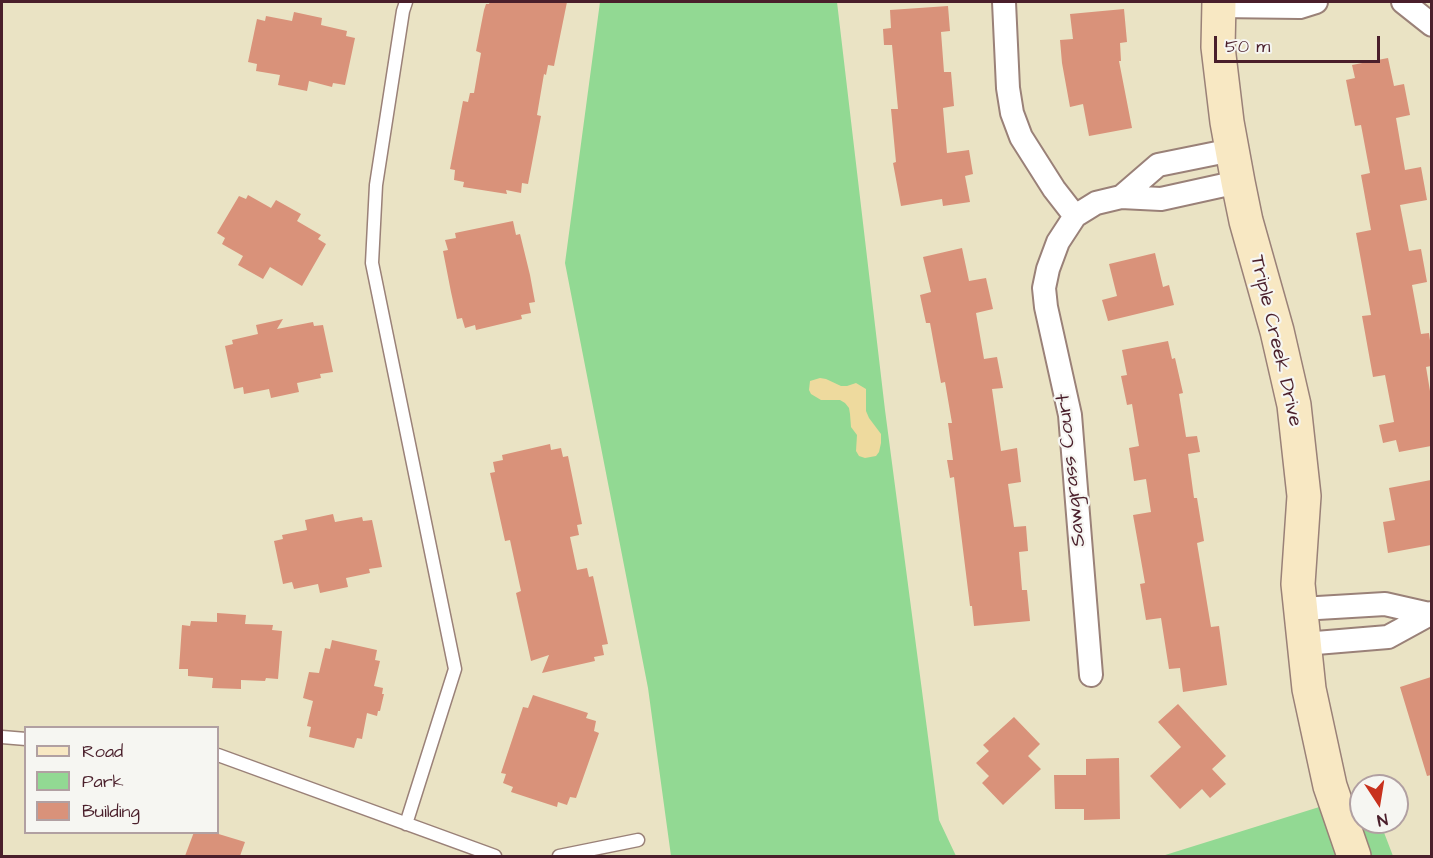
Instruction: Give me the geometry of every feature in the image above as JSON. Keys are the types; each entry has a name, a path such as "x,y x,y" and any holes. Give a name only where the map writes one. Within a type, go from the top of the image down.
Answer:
{"street":[{"path":"1004,2 1008,88 1012,113 1021,137 1054,189 1075,216"},
{"path":"1219,4 1300,7 1316,2"},
{"path":"1403,2 1431,25"},
{"name":"Triple Creek Drive","path":"1219,4 1218,47 1232,150 1246,221 1277,331 1294,405 1304,496 1298,584 1309,689 1330,786 1354,856"},
{"name":"Sawgrass Court","path":"1121,197 1158,165 1232,150"},
{"name":"Sawgrass Court","path":"1091,675 1070,415 1046,308 1044,288 1048,269 1058,242 1075,216 1096,203 1121,197 1161,199 1238,182"},
{"path":"1300,609 1385,604 1430,614"},
{"path":"1304,644 1388,637 1430,614"}],"lane":[{"path":"403,5 376,185 372,262 455,669 406,824"},
{"path":"2,736 24,739"},
{"path":"219,755 495,856"},
{"path":"559,856 638,840"}],"green space":[{"path":"600,2 837,2 885,410 939,820 956,856 671,856 648,688 565,263"},
{"path":"1349,798 1349,834 1385,834 1393,856 1162,856"}],"sand":[{"path":"820,378 841,386 856,383 866,389 866,411 881,434 879,452 876,456 865,458 859,456 856,451 857,435 851,427 849,408 845,403 840,400 821,400 811,394 810,381"}],"building":[{"path":"490,2 567,2 554,66 548,65 546,75 544,74 537,115 541,116 528,184 522,183 521,193 506,190 507,194 463,187 464,182 454,180 455,170 450,169 463,101 468,102 470,93 474,93 481,53 476,51 484,10 486,4"},
{"path":"948,6 950,31 941,32 944,72 951,72 954,106 943,108 947,153 969,150 973,174 965,176 970,202 943,206 942,199 901,206 893,163 896,162 891,109 898,109 892,45 884,45 883,29 891,28 890,10"},
{"path":"1124,9 1127,42 1120,43 1121,61 1119,61 1132,128 1089,136 1083,104 1070,107 1060,40 1073,39 1070,14"},
{"path":"294,12 322,18 321,25 347,31 346,36 355,38 345,85 333,83 332,87 309,81 307,91 278,85 280,75 256,71 257,64 248,62 257,19 265,21 266,16 292,21"},
{"path":"1388,58 1394,86 1404,84 1410,115 1396,118 1405,170 1421,167 1427,200 1400,205 1409,251 1421,249 1427,282 1412,285 1421,334 1429,333 1431,348 1431,366 1426,367 1431,397 1431,446 1399,452 1396,440 1383,443 1379,425 1394,422 1385,375 1373,377 1362,316 1371,315 1356,233 1371,230 1361,175 1370,173 1361,125 1355,126 1346,80 1355,78 1352,65"},
{"path":"248,195 271,208 276,200 301,214 297,221 321,235 318,239 326,244 302,286 270,267 263,279 238,265 243,256 222,244 225,238 217,233 239,196 246,199"},
{"path":"513,221 516,235 520,234 530,275 535,302 529,303 531,313 521,315 522,319 476,330 475,325 465,328 462,318 457,319 443,251 448,250 445,240 456,238 455,233"},
{"path":"962,248 969,281 986,278 993,309 976,313 984,359 997,357 1003,388 992,389 1001,451 1017,448 1021,482 1008,484 1014,527 1026,526 1028,551 1019,552 1022,590 1027,590 1030,621 974,626 972,606 970,606 954,477 950,478 947,460 953,460 948,423 952,423 945,382 941,383 930,323 926,323 920,295 931,292 923,257"},
{"path":"1155,253 1163,287 1169,285 1174,305 1108,321 1102,300 1117,296 1109,264"},
{"path":"283,319 277,329 313,322 314,326 323,325 333,372 320,374 321,378 297,383 299,392 271,398 269,389 244,394 243,387 234,389 225,346 233,344 232,340 258,334 256,325"},
{"path":"1168,341 1172,359 1175,358 1183,393 1179,394 1186,437 1197,436 1200,452 1188,454 1194,498 1197,498 1204,541 1197,543 1211,627 1219,626 1227,685 1183,692 1180,668 1169,669 1161,618 1146,620 1140,584 1145,583 1133,515 1151,512 1146,479 1134,481 1129,448 1139,446 1132,404 1127,405 1121,376 1127,375 1122,350"},
{"path":"550,444 551,450 561,448 563,457 568,456 582,524 577,525 579,535 570,537 577,570 587,568 589,577 593,576 608,644 602,645 604,655 594,657 595,661 542,673 549,655 531,661 516,593 521,591 510,540 505,541 490,473 495,472 493,462 503,460 502,455"},
{"path":"1431,480 1431,545 1388,553 1383,522 1395,520 1389,488"},
{"path":"333,514 335,522 362,517 363,521 372,520 382,567 369,569 370,573 346,578 348,587 320,593 318,584 294,589 292,582 283,584 274,541 283,539 282,535 307,530 305,520"},
{"path":"217,613 246,615 245,624 273,625 272,630 282,631 278,679 241,680 241,689 212,688 213,678 188,676 188,669 179,669 182,625 190,626 191,621 217,622"},
{"path":"332,640 377,650 375,660 380,661 374,686 383,688 380,711 377,716 367,713 362,739 357,738 354,748 309,737 311,727 307,726 313,701 303,698 309,672 319,673 325,648 330,649"},
{"path":"1431,677 1431,775 1427,776 1400,687"},
{"path":"533,695 588,713 586,718 596,721 594,731 599,733 576,798 570,797 567,805 558,802 557,807 511,792 513,787 503,783 506,774 501,773 523,707 528,708"},
{"path":"1178,704 1226,756 1212,769 1226,784 1210,798 1202,789 1180,809 1150,776 1181,747 1158,722"},
{"path":"1014,717 1040,744 1028,756 1041,769 1003,805 982,783 989,776 976,763 989,751 983,745"},
{"path":"1119,758 1120,819 1084,820 1084,809 1055,809 1054,775 1086,775 1086,759"},
{"path":"193,834 219,834 245,842 240,856 185,856"}]}
